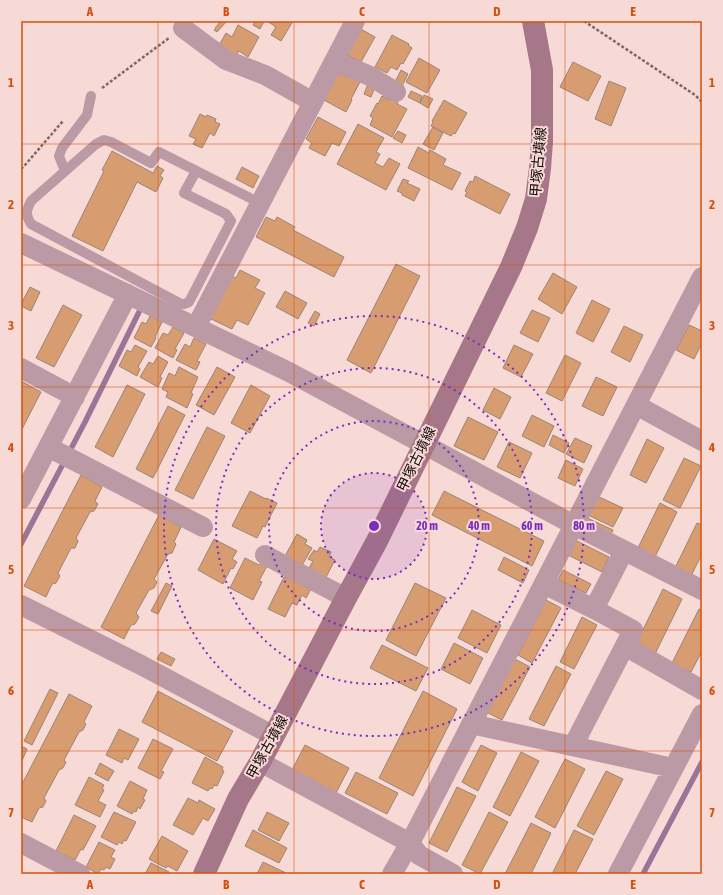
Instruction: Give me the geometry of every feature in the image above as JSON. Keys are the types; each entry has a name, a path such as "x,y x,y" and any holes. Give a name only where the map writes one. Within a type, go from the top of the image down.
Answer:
{"main road":[{"name":"甲塚古墳線","path":"204,874 238,799 260,762 377,541 511,267 527,228 536,199 542,142 542,70 533,21"}],"street":[{"path":"196,327 355,21"},
{"path":"183,28 226,60 265,75 313,102"},
{"path":"334,61 370,76 396,92"},
{"path":"21,243 289,372 574,525 702,590"},
{"path":"392,874 410,843 702,277"},
{"path":"21,499 128,294"},
{"path":"21,368 75,397"},
{"path":"636,405 702,441"},
{"path":"48,447 203,527"},
{"path":"594,609 624,551"},
{"path":"265,555 346,598"},
{"path":"544,584 633,630 573,746"},
{"path":"21,605 141,665 274,736"},
{"path":"625,646 702,690"},
{"path":"618,874 702,714"},
{"path":"471,724 673,768"},
{"path":"260,762 410,843 419,855 453,874"},
{"path":"21,843 76,873"}],"lane":[{"path":"65,172 59,156 62,148 86,115 91,96"},
{"path":"196,171 184,193 226,214 231,221 189,302 184,304 181,304 31,224 27,216 27,209 31,201 96,144 104,140 111,142 151,163 159,152 260,203"}],"path":[{"path":"584,21 694,95 702,102"}],"building":[{"path":"221,21 227,21 217,32 214,30"},
{"path":"255,21 264,21 260,29 253,25"},
{"path":"267,21 293,21 281,41 271,35 276,27"},
{"path":"238,25 259,37 248,57 239,51 235,57 218,47 226,33 232,37"},
{"path":"359,28 375,37 361,62 344,53"},
{"path":"392,35 409,44 408,45 412,48 403,64 401,63 397,70 391,67 387,73 375,67"},
{"path":"419,58 440,70 427,93 406,82"},
{"path":"573,62 601,76 588,101 560,87"},
{"path":"401,70 408,74 402,86 395,82"},
{"path":"344,71 361,80 346,112 322,99 337,72 342,75"},
{"path":"609,81 626,88 611,126 595,119"},
{"path":"368,84 375,87 371,97 364,94"},
{"path":"411,91 422,96 420,103 408,97"},
{"path":"424,95 433,99 428,108 420,103"},
{"path":"382,96 390,100 391,98 398,102 397,104 407,109 392,137 370,125 373,118 370,116"},
{"path":"444,100 467,113 455,134 453,133 451,136 431,126 432,121"},
{"path":"200,114 216,119 215,122 220,124 214,136 210,133 202,148 193,144 196,139 189,136"},
{"path":"318,117 346,132 339,146 332,143 325,156 309,148 312,143 306,139"},
{"path":"358,124 384,138 376,152 380,154 375,163 383,167 389,158 400,164 386,190 337,164"},
{"path":"433,127 443,133 434,150 423,144"},
{"path":"398,131 406,135 402,143 393,138"},
{"path":"418,147 429,153 430,150 446,159 443,165 461,173 452,190 408,168"},
{"path":"112,151 153,173 157,166 164,170 160,176 163,178 156,192 137,182 103,251 72,236 104,171 102,170"},
{"path":"242,167 259,176 253,188 236,179"},
{"path":"475,176 510,194 500,214 465,196 467,192 465,191 470,181 473,182"},
{"path":"403,179 409,181 407,183 420,189 414,201 397,191"},
{"path":"266,217 275,221 277,217 295,227 293,230 344,257 334,277 256,237"},
{"path":"396,264 420,276 371,373 347,360"},
{"path":"240,270 260,280 255,288 265,293 248,325 237,320 232,329 209,318 230,275 236,278"},
{"path":"553,273 577,287 562,314 538,299"},
{"path":"30,287 40,292 31,311 21,306"},
{"path":"285,291 307,303 298,319 276,307"},
{"path":"592,300 610,309 593,342 576,333"},
{"path":"63,305 82,315 54,367 36,358"},
{"path":"532,310 550,318 538,342 520,333"},
{"path":"315,311 320,314 314,326 308,323"},
{"path":"150,316 162,322 151,347 134,338 142,322 146,324"},
{"path":"689,325 702,331 702,343 694,359 676,350"},
{"path":"624,326 643,335 630,362 611,352"},
{"path":"173,327 184,333 175,349 177,350 173,358 155,348 163,333 168,335"},
{"path":"194,338 206,344 197,361 200,362 196,370 176,360 185,344 190,347"},
{"path":"135,345 147,351 138,367 140,369 137,376 119,366 127,350 131,352"},
{"path":"514,345 533,354 521,377 503,368"},
{"path":"565,355 581,363 562,401 546,393"},
{"path":"158,356 168,362 160,377 162,378 158,387 140,377 149,362 153,364"},
{"path":"179,367 198,377 191,393 193,394 187,408 166,397 168,392 162,389 169,373 175,376"},
{"path":"217,367 235,377 214,415 196,405"},
{"path":"596,377 617,387 603,416 582,406"},
{"path":"23,382 41,392 21,431 21,386"},
{"path":"127,385 145,394 113,457 95,447"},
{"path":"251,385 270,396 250,433 231,423"},
{"path":"494,388 511,397 500,419 483,410"},
{"path":"168,406 185,415 153,478 136,469"},
{"path":"532,415 554,426 544,447 522,436"},
{"path":"468,417 498,432 484,460 454,446"},
{"path":"207,427 225,436 193,499 175,490"},
{"path":"553,435 569,443 564,453 549,445"},
{"path":"575,438 592,446 584,463 566,454"},
{"path":"647,439 664,448 646,483 630,475"},
{"path":"509,442 532,453 520,478 497,467"},
{"path":"684,458 701,466 680,508 663,500"},
{"path":"566,460 583,469 575,486 558,478"},
{"path":"81,475 102,487 95,501 98,504 94,511 90,512 76,538 78,541 75,548 71,548 58,573 60,576 56,583 52,584 46,597 24,586"},
{"path":"250,491 277,503 265,527 263,526 257,538 232,526"},
{"path":"444,491 544,541 532,566 432,515"},
{"path":"597,496 623,508 613,527 588,515"},
{"path":"660,503 677,512 653,561 636,552"},
{"path":"159,515 181,527 174,542 176,544 172,553 168,554 154,579 157,582 154,588 149,590 136,613 139,617 135,624 131,625 124,639 101,627"},
{"path":"585,517 613,530 609,539 581,525"},
{"path":"697,523 702,525 702,554 690,578 674,570"},
{"path":"297,534 307,540 305,544 312,548 301,567 284,558"},
{"path":"214,539 237,551 232,559 237,562 233,569 231,568 223,584 198,570"},
{"path":"575,540 609,557 602,572 568,555"},
{"path":"320,547 331,552 329,557 335,560 325,579 308,570 313,561 308,559 314,550 317,552"},
{"path":"504,557 529,570 523,583 498,570"},
{"path":"245,558 259,565 261,563 267,566 259,581 262,582 253,600 230,588"},
{"path":"563,570 591,584 586,593 558,580"},
{"path":"291,576 311,589 306,598 302,595 297,605 292,603 285,617 268,609 284,577 289,579"},
{"path":"166,583 172,586 158,614 151,611"},
{"path":"415,583 446,598 416,656 386,640"},
{"path":"663,589 682,599 655,654 636,644"},
{"path":"546,600 561,608 532,663 518,655"},
{"path":"699,609 702,610 702,651 691,672 672,663"},
{"path":"472,610 501,625 487,653 458,638"},
{"path":"582,617 597,625 574,669 560,662"},
{"path":"454,643 483,658 470,684 441,669"},
{"path":"382,645 428,668 416,691 370,668"},
{"path":"161,652 175,659 171,666 157,659"},
{"path":"513,658 530,667 502,720 486,712"},
{"path":"556,666 571,674 544,726 529,719"},
{"path":"50,689 58,693 32,745 24,741"},
{"path":"158,691 233,731 217,761 142,722"},
{"path":"423,691 457,709 413,796 379,778"},
{"path":"69,694 92,706 84,722 86,724 83,730 79,732 64,760 66,762 63,768 59,770 44,798 46,801 43,807 39,808 32,822 21,817 21,786"},
{"path":"119,729 139,739 128,760 124,758 122,763 106,755"},
{"path":"153,739 173,749 161,771 164,772 160,779 138,768"},
{"path":"305,745 349,768 336,793 292,770"},
{"path":"481,745 497,753 478,791 462,782"},
{"path":"21,746 27,749 21,763"},
{"path":"521,752 539,761 510,816 493,807"},
{"path":"205,757 223,767 222,770 224,771 217,786 214,785 212,789 210,788 208,791 192,783"},
{"path":"565,759 585,769 555,828 535,817"},
{"path":"100,763 114,771 108,781 95,774"},
{"path":"606,771 623,779 594,835 577,826"},
{"path":"356,772 398,793 387,814 345,793"},
{"path":"89,777 104,785 102,789 104,790 98,801 106,805 100,817 75,805"},
{"path":"130,781 147,790 143,799 145,800 140,809 138,807 136,812 134,811 132,814 117,806"},
{"path":"457,787 476,796 447,852 429,843"},
{"path":"188,798 198,803 199,800 215,809 208,821 203,818 193,835 173,825"},
{"path":"114,812 136,822 126,841 124,840 122,844 119,842 117,845 101,837"},
{"path":"267,812 289,823 279,841 258,830"},
{"path":"489,812 508,822 480,874 462,865"},
{"path":"74,815 96,826 83,850 81,849 75,860 56,851"},
{"path":"531,823 551,833 531,874 505,874"},
{"path":"253,830 287,848 279,863 245,846"},
{"path":"574,830 593,839 575,874 552,874"},
{"path":"162,836 188,851 177,871 168,866 166,868 149,859"},
{"path":"99,842 115,850 111,857 115,859 110,869 106,867 104,870 101,869 98,874 86,867"},
{"path":"263,862 286,873 257,874"},
{"path":"151,863 169,872 168,874 145,874"}],"waterway":[{"path":"21,544 85,422 139,312"},
{"path":"643,874 702,762"}]}
